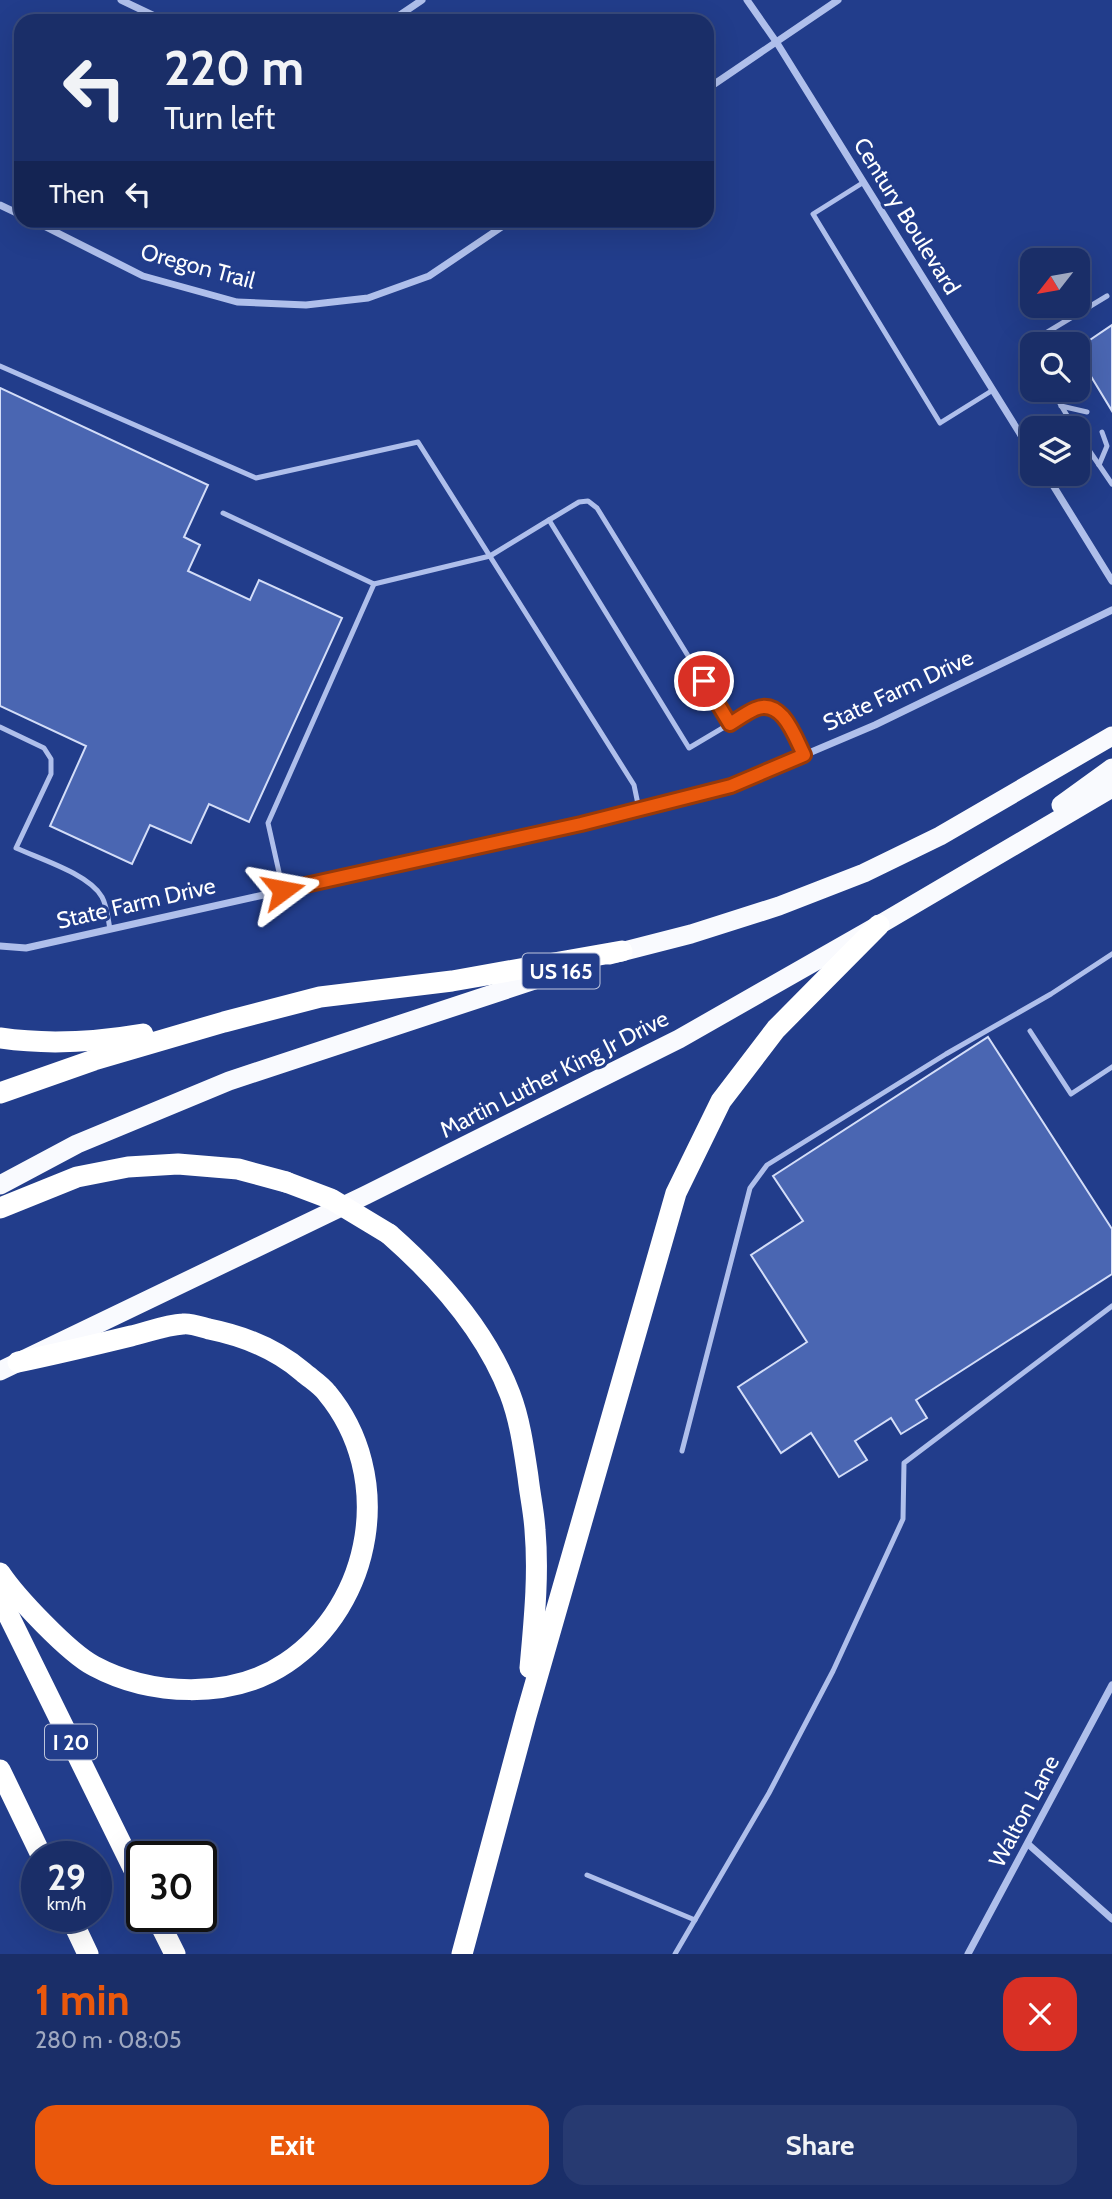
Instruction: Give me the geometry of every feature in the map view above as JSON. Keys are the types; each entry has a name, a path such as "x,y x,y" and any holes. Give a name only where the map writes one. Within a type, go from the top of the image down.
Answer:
{"highway":[{"name":"US 165","path":"0,1185 77,1144 229,1081 622,951 691,934 779,906 864,873 951,829 1112,736"},
{"path":"1006,850 1026,830 1112,768"},
{"name":"Martin Luther King Jr Drive","path":"9,1367 366,1195 679,1039 880,925 1112,788"},
{"path":"462,1954 526,1716 676,1193 721,1101 776,1029 880,925"},
{"path":"0,1093 94,1060 320,997 452,981 622,951"},
{"path":"0,1038 28,1042 114,1039 224,1022"},
{"path":"0,1208 77,1177 128,1167 178,1164 238,1169 286,1182 331,1199 389,1234 434,1277 459,1307 491,1354 510,1395 524,1447 535,1530 536,1600 526,1716"},
{"path":"0,1573 53,1633 92,1665 128,1680 172,1690 210,1689 247,1681 286,1664 312,1640 335,1615 353,1584 364,1552 368,1521 365,1476 353,1434 327,1392 286,1357 239,1335 185,1324 9,1367"},
{"name":"I 20","path":"0,1598 126,1854"},
{"path":"0,1770 34,1841"},
{"path":"78,1932 88,1954"},
{"path":"164,1932 175,1954"}],"street":[{"path":"121,0 150,14"},
{"path":"401,14 422,0"},
{"name":"Century Boulevard","path":"747,0 777,43 1020,434"},
{"path":"714,84 838,0"},
{"name":"Oregon Trail","path":"48,228 143,276 237,302 306,306 368,298 429,276 500,228"},
{"path":"1053,486 1112,581"},
{"name":"State Farm Drive","path":"0,946 26,948 731,786 875,725 1112,610"},
{"name":"Walton Lane","path":"968,1954 1112,1685"},
{"path":"1028,1844 1112,1919"}],"lane":[{"path":"864,182 813,214 940,423 993,390"},
{"path":"1047,332 1107,296"},
{"path":"0,366 257,478 418,442 634,785 639,809"},
{"path":"1059,402 1067,416"},
{"path":"1061,406 1087,412"},
{"path":"1099,465 1107,446 1102,432"},
{"path":"1090,452 1112,484"},
{"path":"223,513 374,584 490,556 579,502 588,501 597,508 730,724"},
{"path":"549,520 689,748 758,707 775,709 787,720 804,755"},
{"path":"283,890 268,823 374,584"},
{"path":"0,727 44,748 51,759 51,774 16,848 94,886 104,899 110,929"},
{"path":"682,1451 750,1188 767,1165 946,1054 1051,994 1112,954"},
{"path":"1030,1031 1071,1094 1112,1067"},
{"path":"675,1954 769,1793 826,1684 903,1519 905,1464 1112,1306"},
{"path":"587,1875 695,1920"}],"building":[{"path":"1112,325 1112,411 1090,375 1090,340"},
{"path":"0,388 208,485 184,537 200,545 188,571 250,600 259,580 342,618 249,822 209,804 191,843 150,825 132,864 50,826 86,746 0,706"},
{"path":"988,1037 1112,1229 1112,1274 916,1400 927,1418 901,1434 891,1418 855,1441 867,1460 839,1477 811,1433 781,1453 738,1387 807,1342 751,1255 803,1221 773,1176"}],"route":[{"path":"283,890 581,824 731,786 804,755 787,720 775,709 758,707 730,724 704,681"}]}
